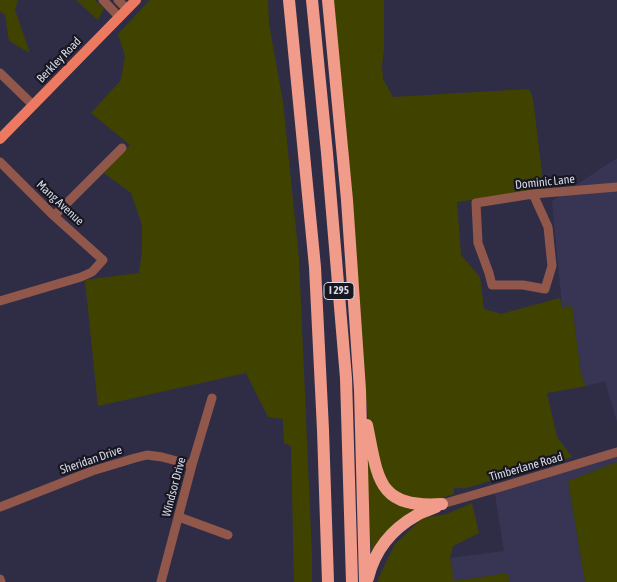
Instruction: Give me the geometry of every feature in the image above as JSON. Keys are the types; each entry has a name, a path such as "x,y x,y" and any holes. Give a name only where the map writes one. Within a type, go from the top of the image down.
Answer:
{"highway":[{"path":"283,0 306,251 315,267"},
{"name":"I 295","path":"289,0 315,267 323,421 328,582"},
{"name":"I 295","path":"312,0 346,378 352,582"},
{"path":"328,0 347,200 360,390 366,582"},
{"path":"360,390 375,466 384,487 390,493 406,502 426,505 442,504"},
{"path":"366,582 370,568 379,550 392,533 413,517 442,504"}],"main road":[{"name":"Berkley Road","path":"0,139 136,0"}],"street":[{"path":"103,0 119,17"},
{"path":"118,0 127,9"},
{"path":"0,73 33,105"},
{"path":"54,216 122,148"},
{"name":"Mang Avenue","path":"0,162 54,216 103,260 92,272 81,277 0,301"},
{"name":"Dominic Lane","path":"533,194 548,227 552,266 545,289 523,285 492,285 478,243 476,204 533,194 617,187"},
{"name":"Windsor Drive","path":"161,582 212,398"},
{"name":"Timberlane Road","path":"442,504 617,452"},
{"name":"Sheridan Drive","path":"0,507 92,471 147,455 192,465"},
{"path":"179,518 228,535"}],"shaded area":[{"path":"0,0 18,0 15,10 30,53 9,41 5,15 0,11"},
{"path":"76,0 95,0 104,8 98,20"},
{"path":"150,0 268,0 269,24 283,102 299,259 312,582 294,582 291,446 284,443 283,419 268,417 246,373 98,406 85,280 139,273 142,253 142,225 131,193 104,173 130,145 91,113 121,80 125,56 118,34"},
{"path":"332,0 384,0 383,79 393,97 529,89 533,99 544,190 457,202 461,255 480,277 484,309 501,314 560,298 562,307 572,306 581,374 586,386 547,393 557,437 572,457 466,488 454,488 454,494 432,501 412,500 389,486 381,474 370,433 363,374"},
{"path":"617,158 617,422 605,381 586,386 581,374 572,306 562,307 552,201"},
{"path":"617,452 617,462 568,481 585,582 509,582 508,573 454,581 450,558 504,551 494,488"},
{"path":"366,454 388,498 416,510 394,523 371,552"},
{"path":"617,462 617,582 585,582 568,481"},
{"path":"472,503 479,533 453,546 450,558 454,581 508,573 509,582 378,582 395,544 423,518 447,514"}]}
